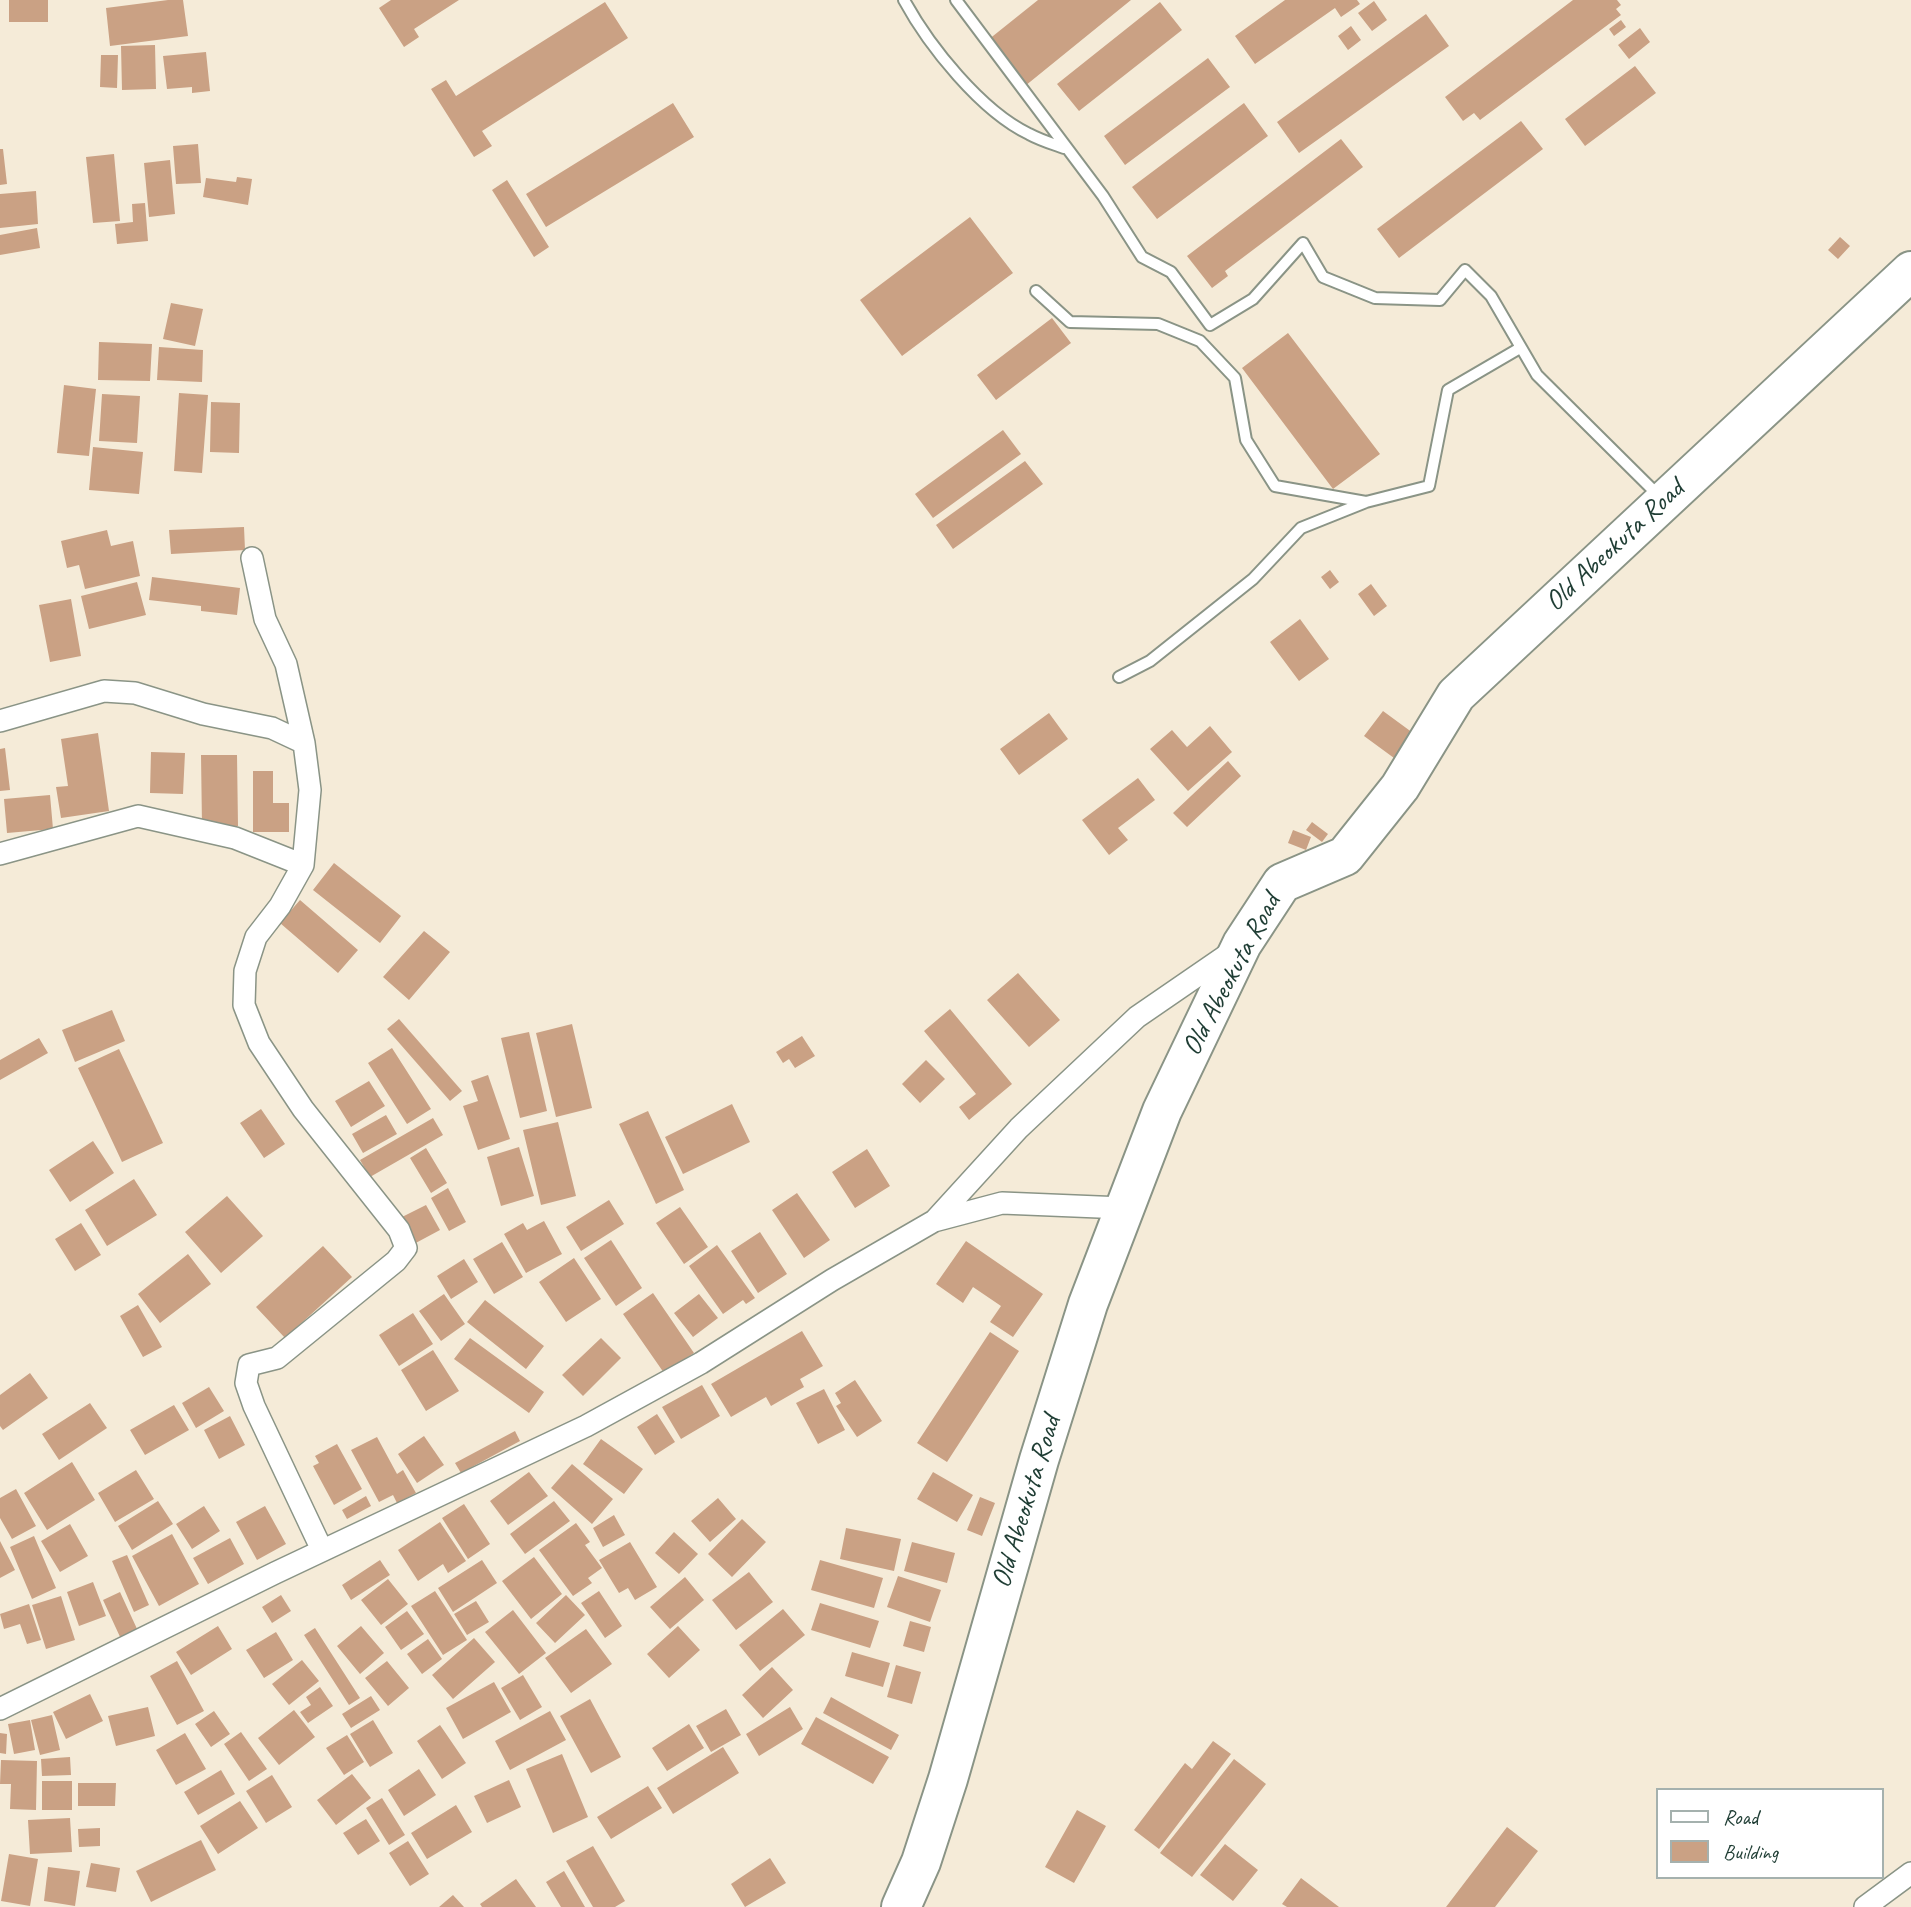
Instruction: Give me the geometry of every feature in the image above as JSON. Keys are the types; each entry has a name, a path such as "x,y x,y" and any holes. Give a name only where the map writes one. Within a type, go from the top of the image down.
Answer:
{"highway":[{"name":"Old Abeokuta Road","path":"901,1907 921,1863 948,1779 1039,1460 1088,1304 1167,1099 1242,944 1282,883 1345,856 1400,787 1456,695 1911,271"}],"street":[{"path":"252,558 265,619 286,664 304,743 310,790 303,865 280,906 256,937 244,971 244,1005 259,1043 303,1108 399,1230 406,1248 396,1261 277,1358 249,1365 246,1383 254,1406 323,1550"},
{"path":"0,721 104,691 135,694 203,714 272,728 304,743"},
{"path":"0,855 138,816 235,838 303,865"},
{"path":"934,1221 1020,1128 1137,1017 1242,944"},
{"path":"0,1709 323,1550 446,1494 597,1420 701,1363 832,1280 934,1221 1002,1203 1123,1208"},
{"path":"1865,1907 1911,1873"}],"lane":[{"path":"904,0 922,33 988,104 1027,134 1067,149"},
{"path":"956,0 1067,149 1142,257 1171,272 1210,325 1252,299 1303,243 1323,277 1375,298 1440,300 1465,270 1491,296 1537,375 1663,501"},
{"path":"1036,291 1070,322 1158,324 1200,341 1235,378 1246,440 1275,486 1366,502"},
{"path":"1119,677 1150,661 1254,579 1301,528 1366,502 1429,486 1448,390 1520,348"}],"building":[{"path":"9,0 48,0 48,22 9,22"},
{"path":"183,0 188,36 110,46 106,8"},
{"path":"391,0 459,0 414,29 419,37 404,47 379,8"},
{"path":"1038,0 1131,0 1025,86 988,40"},
{"path":"1285,0 1357,0 1360,4 1341,17 1335,8 1255,64 1235,36"},
{"path":"1573,0 1617,0 1621,5 1616,9 1621,15 1480,120 1474,113 1463,121 1445,97"},
{"path":"1374,1 1387,20 1372,31 1358,13"},
{"path":"605,2 628,38 482,131 492,146 474,157 431,89 446,80 456,96"},
{"path":"1160,2 1182,30 1079,111 1057,84"},
{"path":"1426,14 1449,46 1299,153 1277,122"},
{"path":"1621,20 1626,27 1614,36 1609,29"},
{"path":"1351,26 1361,40 1348,50 1338,36"},
{"path":"1640,28 1650,42 1629,59 1618,45"},
{"path":"155,45 156,89 122,90 121,46"},
{"path":"206,52 210,91 192,93 192,87 167,89 163,56"},
{"path":"101,55 118,55 117,88 100,87"},
{"path":"1208,58 1230,87 1125,165 1104,136"},
{"path":"1635,66 1656,93 1585,146 1565,119"},
{"path":"673,103 694,137 546,227 526,194"},
{"path":"1244,103 1268,136 1157,219 1132,187"},
{"path":"1521,121 1543,149 1399,258 1377,229"},
{"path":"1341,139 1363,167 1225,271 1228,276 1212,288 1187,256"},
{"path":"198,144 201,183 176,184 173,146"},
{"path":"0,149 3,149 7,184 0,185"},
{"path":"114,154 120,221 93,223 86,157"},
{"path":"170,160 175,214 149,217 144,163"},
{"path":"237,177 252,179 248,205 203,197 206,178 236,182"},
{"path":"507,180 549,247 534,257 492,190"},
{"path":"36,191 38,224 0,228 0,194"},
{"path":"145,203 148,241 117,244 115,224 133,222 132,204"},
{"path":"970,217 1013,273 902,356 860,300"},
{"path":"37,228 40,248 0,255 0,235"},
{"path":"1840,237 1850,246 1838,259 1828,250"},
{"path":"171,303 203,309 195,346 163,339"},
{"path":"1052,318 1071,343 996,400 977,375"},
{"path":"1288,333 1380,454 1333,489 1242,368"},
{"path":"99,342 152,344 150,381 98,380"},
{"path":"159,347 203,350 202,382 157,380"},
{"path":"64,385 96,389 89,456 57,453"},
{"path":"179,393 208,395 202,473 174,471"},
{"path":"102,394 140,396 137,443 99,441"},
{"path":"211,402 240,403 239,453 210,452"},
{"path":"1003,430 1021,454 933,518 915,494"},
{"path":"93,447 143,452 139,494 89,490"},
{"path":"1025,461 1043,484 953,549 936,525"},
{"path":"244,527 245,550 171,554 169,530"},
{"path":"107,530 111,546 133,541 140,576 85,589 79,565 67,568 61,541"},
{"path":"1330,570 1339,582 1330,589 1321,577"},
{"path":"152,577 240,588 237,615 201,611 201,606 149,600"},
{"path":"137,582 146,615 89,629 81,596"},
{"path":"1371,584 1387,606 1374,616 1358,594"},
{"path":"71,599 81,656 50,662 39,605"},
{"path":"1300,619 1329,659 1299,681 1270,642"},
{"path":"1383,711 1413,733 1394,758 1364,736"},
{"path":"1049,713 1068,739 1019,775 1000,749"},
{"path":"1210,726 1232,752 1188,791 1150,749 1172,730 1187,747"},
{"path":"98,733 109,811 61,818 56,787 68,786 61,739"},
{"path":"5,748 10,790 0,791 0,749"},
{"path":"151,752 185,753 183,794 150,793"},
{"path":"201,755 237,755 238,826 202,826"},
{"path":"1228,761 1241,776 1187,827 1173,813"},
{"path":"253,771 273,771 273,803 289,803 289,832 253,832"},
{"path":"1138,778 1155,800 1118,828 1128,840 1109,855 1082,820"},
{"path":"50,795 53,829 7,833 4,799"},
{"path":"1312,822 1328,834 1322,842 1306,830"},
{"path":"1293,830 1311,837 1306,850 1288,843"},
{"path":"334,863 401,916 380,943 313,890"},
{"path":"300,900 358,950 338,973 280,923"},
{"path":"424,931 450,952 409,1000 383,977"},
{"path":"1018,973 1060,1020 1029,1047 987,1000"},
{"path":"950,1009 1012,1084 969,1120 959,1107 976,1094 924,1031"},
{"path":"112,1010 125,1041 75,1062 62,1030"},
{"path":"399,1019 462,1091 450,1101 387,1029"},
{"path":"572,1024 592,1108 556,1117 536,1033"},
{"path":"529,1032 547,1111 520,1118 501,1038"},
{"path":"802,1036 815,1056 795,1068 789,1059 783,1063 776,1052"},
{"path":"39,1038 48,1053 0,1080 0,1060"},
{"path":"392,1048 431,1109 407,1124 368,1063"},
{"path":"119,1049 163,1143 122,1162 78,1068"},
{"path":"926,1060 945,1079 920,1103 902,1084"},
{"path":"488,1075 510,1139 478,1150 463,1106 478,1101 471,1081"},
{"path":"369,1081 385,1106 351,1127 335,1101"},
{"path":"732,1104 750,1142 683,1174 665,1137"},
{"path":"261,1109 285,1144 264,1158 240,1123"},
{"path":"648,1111 684,1190 656,1204 619,1124"},
{"path":"386,1115 397,1134 363,1153 352,1134"},
{"path":"433,1118 443,1135 370,1177 360,1160"},
{"path":"558,1122 576,1196 541,1205 523,1130"},
{"path":"93,1141 114,1173 70,1202 49,1170"},
{"path":"519,1147 534,1196 501,1206 487,1157"},
{"path":"426,1148 447,1183 431,1193 410,1158"},
{"path":"867,1149 890,1186 855,1208 832,1172"},
{"path":"134,1179 157,1215 107,1246 85,1210"},
{"path":"448,1188 466,1222 449,1231 431,1198"},
{"path":"797,1193 830,1240 804,1258 772,1210"},
{"path":"227,1196 263,1236 221,1273 185,1232"},
{"path":"609,1200 624,1224 581,1251 566,1227"},
{"path":"426,1205 440,1230 412,1245 398,1219"},
{"path":"680,1207 708,1247 684,1264 656,1223"},
{"path":"544,1221 562,1254 526,1273 504,1234 523,1223 527,1230"},
{"path":"81,1223 101,1255 75,1271 55,1239"},
{"path":"760,1232 787,1274 758,1293 731,1251"},
{"path":"611,1240 642,1288 616,1306 584,1258"},
{"path":"966,1241 1043,1294 1013,1337 990,1322 1001,1306 973,1287 963,1303 936,1284"},
{"path":"502,1242 523,1277 494,1294 473,1259"},
{"path":"717,1245 755,1298 746,1304 743,1300 723,1314 689,1266"},
{"path":"323,1246 352,1277 285,1338 256,1307"},
{"path":"188,1254 211,1284 160,1323 138,1294"},
{"path":"574,1258 601,1299 566,1322 539,1282"},
{"path":"464,1259 478,1282 451,1299 437,1276"},
{"path":"653,1293 694,1353 664,1373 623,1314"},
{"path":"444,1294 465,1324 441,1341 419,1311"},
{"path":"699,1294 718,1318 693,1337 674,1313"},
{"path":"485,1300 544,1346 526,1369 467,1322"},
{"path":"138,1305 162,1347 143,1357 120,1316"},
{"path":"413,1313 433,1344 399,1366 379,1335"},
{"path":"802,1331 823,1366 800,1379 804,1387 771,1406 766,1397 731,1417 711,1384"},
{"path":"990,1332 1019,1351 947,1462 917,1443"},
{"path":"470,1338 544,1392 529,1413 454,1359"},
{"path":"601,1338 621,1358 583,1396 562,1375"},
{"path":"433,1350 459,1391 426,1411 401,1370"},
{"path":"30,1373 48,1398 3,1430 0,1426 0,1395"},
{"path":"855,1380 882,1421 857,1437 836,1406 841,1403 835,1393"},
{"path":"702,1385 720,1416 681,1439 662,1407"},
{"path":"209,1387 224,1411 196,1428 182,1403"},
{"path":"824,1389 845,1430 818,1444 796,1403"},
{"path":"90,1403 107,1428 59,1460 42,1434"},
{"path":"174,1405 189,1430 145,1455 130,1430"},
{"path":"657,1414 675,1442 655,1455 637,1427"},
{"path":"230,1416 245,1445 219,1459 204,1430"},
{"path":"515,1431 520,1441 461,1473 455,1463"},
{"path":"424,1436 444,1465 417,1483 398,1454"},
{"path":"377,1437 397,1474 403,1470 416,1493 397,1503 393,1495 379,1502 351,1450"},
{"path":"601,1439 643,1469 624,1494 583,1464"},
{"path":"337,1444 362,1489 334,1505 313,1466 319,1463 315,1456"},
{"path":"72,1462 95,1500 47,1530 24,1493"},
{"path":"572,1464 613,1499 592,1524 551,1488"},
{"path":"136,1470 154,1499 115,1522 98,1493"},
{"path":"529,1472 548,1496 508,1525 490,1501"},
{"path":"933,1472 973,1495 957,1522 917,1499"},
{"path":"16,1489 36,1526 12,1539 0,1518 0,1498"},
{"path":"366,1496 371,1506 347,1519 342,1510"},
{"path":"980,1497 995,1503 982,1536 967,1530"},
{"path":"718,1498 736,1519 710,1542 691,1521"},
{"path":"158,1501 173,1524 132,1550 118,1526"},
{"path":"554,1501 570,1521 525,1554 510,1534"},
{"path":"464,1504 490,1544 468,1559 442,1518"},
{"path":"204,1506 220,1531 192,1549 176,1524"},
{"path":"265,1506 286,1544 257,1560 236,1522"},
{"path":"614,1515 625,1535 603,1547 593,1528"},
{"path":"742,1519 766,1542 732,1577 708,1554"},
{"path":"440,1522 466,1561 448,1573 443,1564 418,1581 398,1550"},
{"path":"576,1523 590,1542 585,1545 602,1568 588,1578 592,1583 573,1596 539,1550"},
{"path":"70,1524 88,1556 60,1572 41,1541"},
{"path":"846,1528 901,1539 894,1571 840,1559"},
{"path":"674,1532 698,1554 679,1574 655,1553"},
{"path":"172,1534 199,1584 159,1606 132,1556"},
{"path":"34,1536 56,1588 32,1599 10,1547"},
{"path":"230,1538 244,1564 208,1584 193,1558"},
{"path":"0,1541 15,1570 0,1578"},
{"path":"630,1542 657,1587 635,1600 628,1588 619,1593 599,1560"},
{"path":"912,1542 955,1553 947,1583 904,1571"},
{"path":"127,1555 149,1605 134,1612 112,1561"},
{"path":"534,1557 562,1594 531,1619 502,1581"},
{"path":"380,1560 390,1575 351,1600 342,1585"},
{"path":"482,1560 497,1583 453,1612 438,1588"},
{"path":"820,1560 883,1578 874,1608 811,1590"},
{"path":"749,1572 773,1602 736,1630 712,1600"},
{"path":"898,1576 941,1590 930,1622 887,1607"},
{"path":"685,1577 704,1600 670,1629 650,1607"},
{"path":"388,1579 408,1604 381,1625 361,1600"},
{"path":"93,1582 106,1616 79,1626 67,1592"},
{"path":"435,1591 467,1640 443,1655 411,1606"},
{"path":"599,1591 622,1626 605,1638 581,1603"},
{"path":"120,1592 138,1631 121,1639 103,1600"},
{"path":"281,1595 291,1611 272,1623 262,1607"},
{"path":"566,1595 585,1615 555,1643 536,1623"},
{"path":"61,1596 75,1640 46,1649 32,1605"},
{"path":"476,1601 489,1622 467,1635 454,1614"},
{"path":"820,1603 879,1621 870,1648 811,1630"},
{"path":"29,1604 41,1640 27,1644 20,1624 4,1629 0,1614"},
{"path":"783,1609 805,1635 760,1671 739,1645"},
{"path":"513,1610 546,1653 519,1674 485,1632"},
{"path":"407,1611 424,1634 401,1650 385,1627"},
{"path":"910,1621 931,1627 924,1652 903,1646"},
{"path":"218,1626 232,1649 191,1675 176,1652"},
{"path":"361,1626 384,1653 360,1674 337,1646"},
{"path":"678,1626 700,1650 669,1678 647,1654"},
{"path":"315,1628 360,1698 349,1705 304,1635"},
{"path":"586,1629 612,1664 571,1693 545,1658"},
{"path":"276,1632 293,1660 264,1678 246,1650"},
{"path":"474,1638 495,1662 453,1699 432,1675"},
{"path":"428,1639 442,1659 422,1674 407,1654"},
{"path":"852,1652 890,1663 883,1687 845,1676"},
{"path":"302,1660 319,1681 289,1705 272,1684"},
{"path":"177,1661 204,1711 177,1725 150,1676"},
{"path":"387,1661 409,1688 388,1706 365,1678"},
{"path":"896,1665 921,1672 912,1704 887,1697"},
{"path":"772,1667 793,1690 763,1718 742,1695"},
{"path":"523,1675 542,1707 520,1720 501,1688"},
{"path":"494,1682 511,1712 463,1739 446,1708"},
{"path":"320,1687 333,1706 308,1723 300,1712 311,1705 306,1697"},
{"path":"90,1694 103,1721 66,1739 53,1712"},
{"path":"371,1696 380,1710 351,1728 342,1714"},
{"path":"831,1697 899,1735 891,1750 823,1713"},
{"path":"590,1699 621,1757 591,1773 560,1716"},
{"path":"148,1707 155,1736 116,1746 108,1716"},
{"path":"790,1707 803,1729 759,1756 746,1734"},
{"path":"726,1709 741,1735 711,1752 696,1726"},
{"path":"294,1710 315,1737 279,1765 258,1738"},
{"path":"214,1711 230,1734 211,1747 195,1724"},
{"path":"550,1711 566,1740 510,1770 495,1741"},
{"path":"52,1715 60,1750 40,1755 31,1720"},
{"path":"816,1717 889,1757 873,1784 801,1744"},
{"path":"30,1720 35,1750 14,1754 8,1724"},
{"path":"373,1720 393,1753 370,1767 350,1734"},
{"path":"689,1724 704,1748 667,1771 652,1748"},
{"path":"440,1725 466,1763 442,1779 417,1741"},
{"path":"241,1732 267,1769 249,1781 224,1744"},
{"path":"0,1733 7,1734 6,1754 0,1753"},
{"path":"185,1733 206,1769 176,1785 156,1750"},
{"path":"347,1735 364,1762 344,1775 326,1748"},
{"path":"1213,1741 1231,1754 1159,1849 1134,1830 1185,1763 1192,1769"},
{"path":"723,1747 739,1773 673,1814 657,1788"},
{"path":"562,1754 588,1817 553,1833 526,1769"},
{"path":"70,1757 71,1775 42,1776 41,1759"},
{"path":"1234,1759 1266,1784 1192,1877 1160,1853"},
{"path":"1,1760 37,1761 36,1810 10,1809 11,1784 0,1784"},
{"path":"419,1769 436,1795 404,1816 388,1790"},
{"path":"221,1770 235,1794 198,1815 184,1792"},
{"path":"352,1774 371,1798 336,1825 317,1800"},
{"path":"272,1775 292,1807 266,1823 246,1791"},
{"path":"509,1780 521,1807 487,1823 474,1796"},
{"path":"42,1781 72,1781 72,1810 42,1810"},
{"path":"78,1783 116,1783 115,1806 78,1806"},
{"path":"648,1786 662,1808 611,1839 597,1817"},
{"path":"382,1798 405,1835 389,1845 366,1808"},
{"path":"240,1801 258,1828 218,1854 200,1826"},
{"path":"456,1805 472,1832 427,1859 411,1833"},
{"path":"1077,1810 1106,1826 1074,1883 1045,1867"},
{"path":"70,1818 72,1852 30,1854 28,1820"},
{"path":"366,1819 380,1841 358,1855 343,1833"},
{"path":"1507,1827 1538,1851 1495,1907 1446,1907"},
{"path":"100,1828 100,1846 79,1847 78,1829"},
{"path":"201,1840 216,1870 151,1902 136,1871"},
{"path":"408,1841 429,1874 410,1886 389,1853"},
{"path":"1225,1844 1258,1870 1233,1901 1200,1875"},
{"path":"593,1846 625,1901 615,1907 593,1907 566,1861"},
{"path":"9,1854 38,1859 30,1906 1,1901"},
{"path":"770,1858 786,1883 745,1907 731,1884"},
{"path":"91,1863 120,1868 116,1892 86,1887"},
{"path":"48,1867 80,1871 75,1906 44,1901"},
{"path":"564,1871 585,1907 561,1907 546,1882"},
{"path":"1301,1878 1339,1907 1287,1907 1282,1904"},
{"path":"516,1879 536,1907 482,1907 480,1904"},
{"path":"453,1895 464,1907 439,1907"}]}
